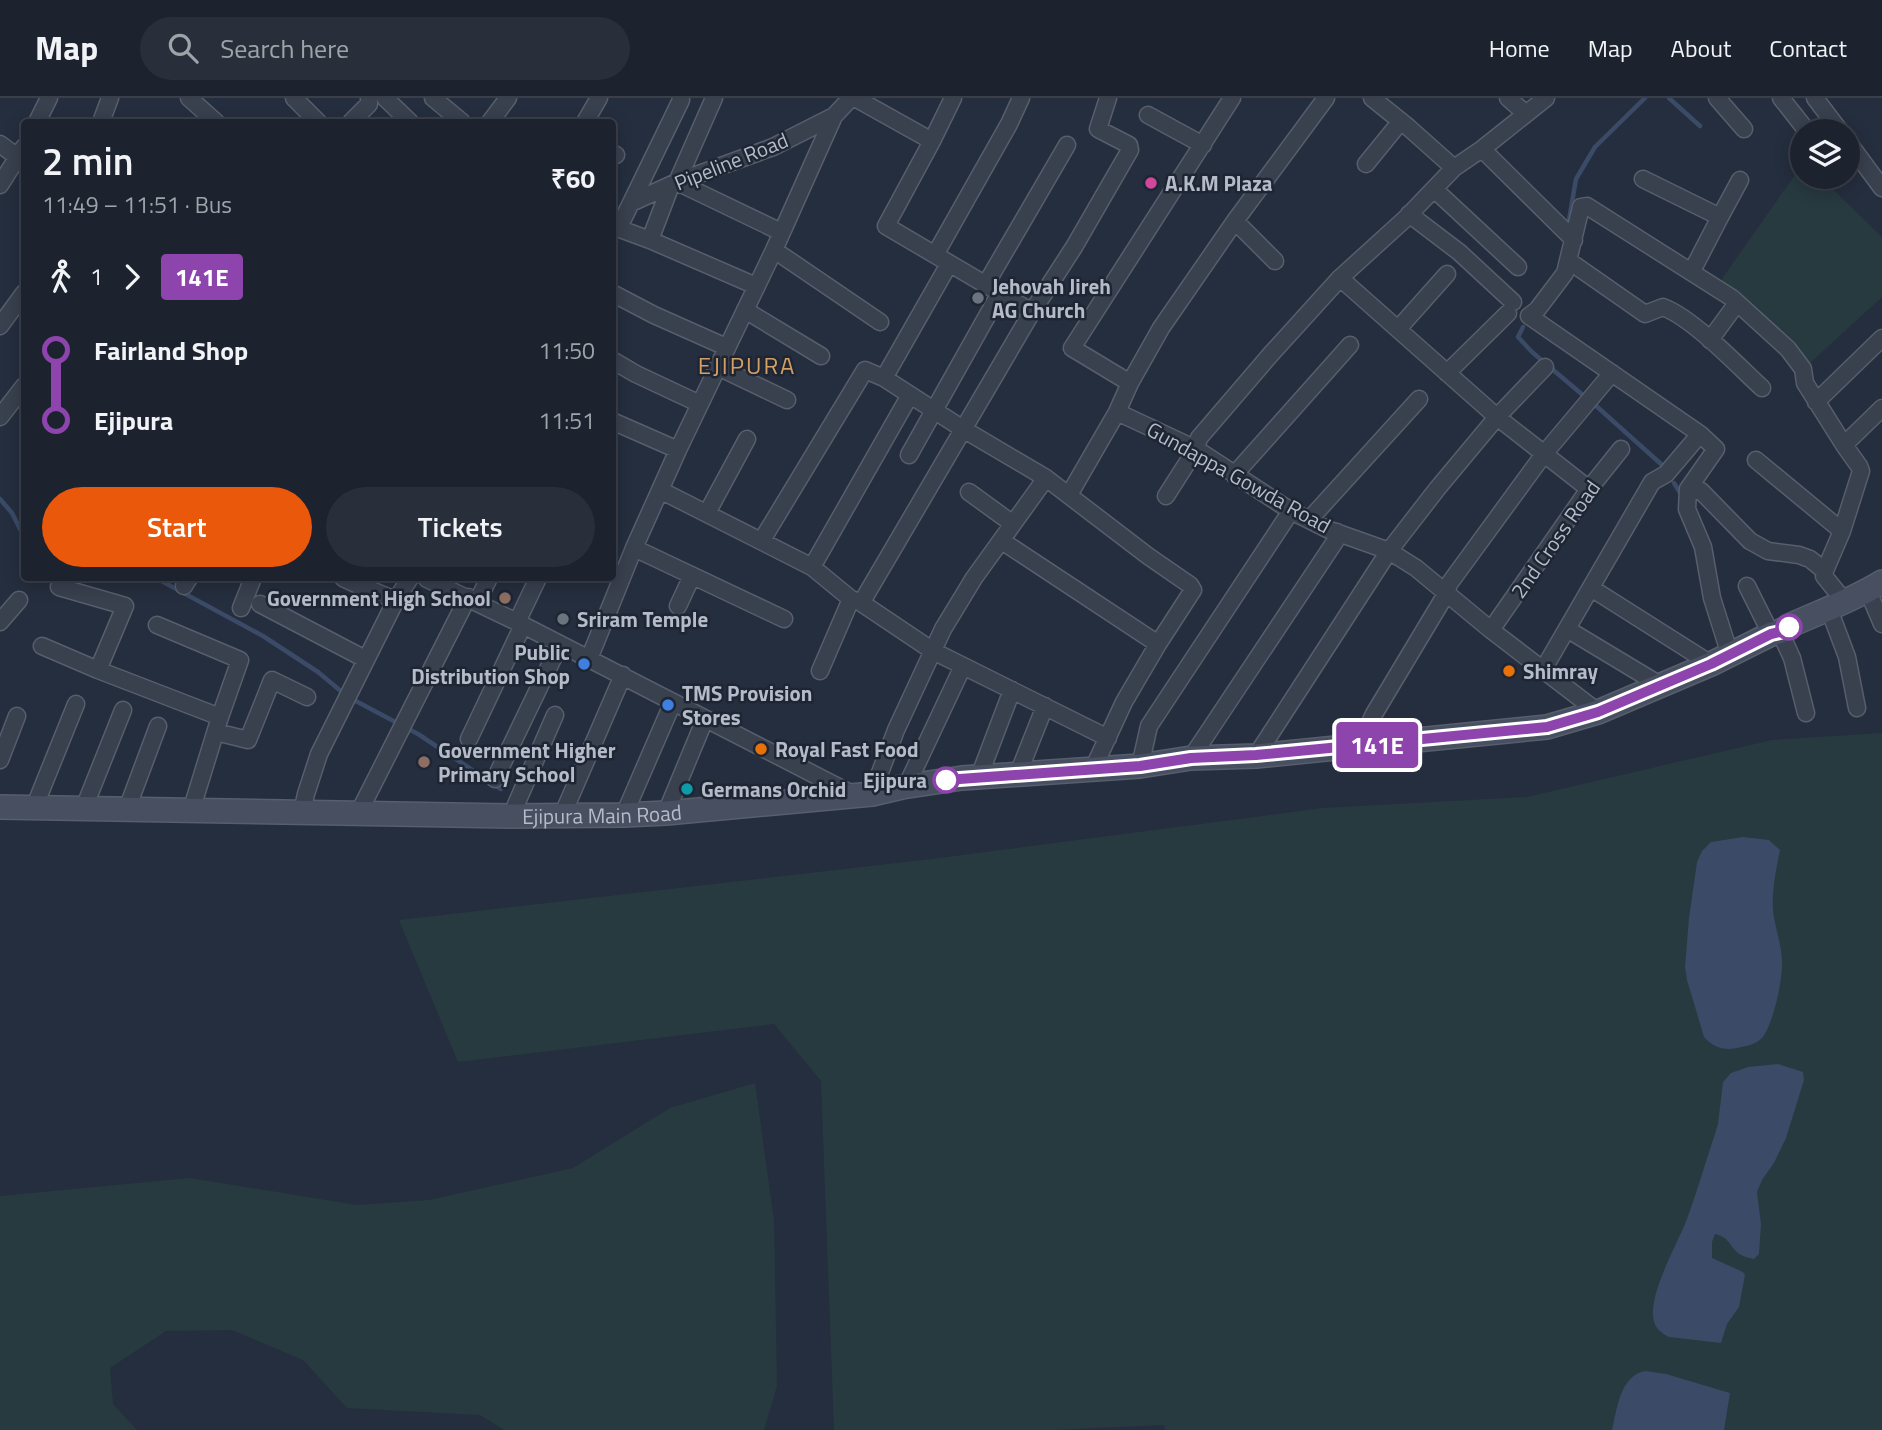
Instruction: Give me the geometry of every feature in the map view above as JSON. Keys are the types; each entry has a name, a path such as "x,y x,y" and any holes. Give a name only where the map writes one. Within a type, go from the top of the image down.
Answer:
{"street":[{"path":"38,119 48,98"},
{"path":"102,119 110,98"},
{"path":"189,98 213,119"},
{"path":"294,98 315,119"},
{"path":"433,98 458,119"},
{"path":"492,119 508,98"},
{"path":"587,119 599,98"},
{"path":"650,240 714,98"},
{"path":"853,98 932,141"},
{"name":"Pipeline Road","path":"631,203 674,183 773,147 834,116 853,98"},
{"path":"953,98 886,226 1032,312"},
{"path":"884,378 1021,98"},
{"path":"855,601 863,600 1130,150 1129,145 1098,129 1108,98"},
{"path":"1069,495 1118,412 1130,383 1161,328 1235,221 1326,98"},
{"path":"1372,98 1454,168"},
{"path":"1508,98 1527,114"},
{"path":"1166,496 1196,449 1199,438 1340,278 1454,168 1546,98"},
{"path":"1717,98 1744,129"},
{"path":"1781,98 1798,119"},
{"path":"1815,98 1831,119"},
{"path":"354,119 375,99 405,119"},
{"path":"616,226 631,203 681,100"},
{"path":"1130,383 1072,348 1203,145 1225,100"},
{"path":"1148,115 1203,145"},
{"path":"589,659 677,450 774,250 834,116"},
{"path":"1366,164 1401,121"},
{"path":"0,144 21,154"},
{"path":"909,455 1067,145"},
{"path":"1482,149 1574,240"},
{"path":"0,185 21,158"},
{"path":"1860,158 1882,188"},
{"path":"1643,179 1720,217"},
{"path":"1692,271 1740,180"},
{"path":"674,183 781,232"},
{"path":"1434,189 1518,267"},
{"path":"1447,373 1518,310 1537,310 1565,274 1581,207 1587,206 1692,271 1737,303 1788,349 1803,369 1805,383 1861,471 1842,531 1825,571 1837,606 1857,708"},
{"path":"1409,214 1459,252 1518,310 1700,434 1715,449 1688,489 1688,509 1703,547 1720,659"},
{"path":"1235,221 1275,261"},
{"path":"616,228 757,286"},
{"path":"774,250 880,322"},
{"path":"1569,261 1645,314 1663,307 1673,311 1710,340 1762,388"},
{"path":"1398,329 1447,274"},
{"path":"1340,278 1497,417 1589,489"},
{"path":"616,295 654,315 726,346"},
{"path":"0,326 21,297"},
{"path":"1710,340 1737,303"},
{"path":"745,310 821,356"},
{"path":"1816,402 1882,338"},
{"path":"1234,475 1350,345"},
{"path":"616,362 700,404"},
{"path":"1256,755 1389,551 1497,417 1545,367"},
{"path":"718,368 787,400"},
{"path":"762,540 863,372 868,370 1046,478 1148,556 1190,584 1193,590 1124,702 1093,769"},
{"path":"1359,746 1374,714 1446,594 1449,584 1544,454 1612,373"},
{"path":"0,417 16,393"},
{"path":"812,567 910,394"},
{"path":"1309,520 1419,399"},
{"path":"1844,445 1882,408"},
{"name":"Gundappa Gowda Road","path":"1118,412 1196,449 1291,511 1389,551 1416,568 1598,712"},
{"path":"616,423 677,450"},
{"path":"1543,670 1652,482 1666,474 1700,434"},
{"path":"707,513 747,439"},
{"name":"2nd Cross Road","path":"1491,630 1589,489 1621,449"},
{"path":"1756,460 1842,531"},
{"path":"432,581 520,623 705,719 864,795 943,629 974,578 1046,478"},
{"path":"1688,489 1701,491 1750,541 1768,551 1810,559 1825,571"},
{"path":"660,490 812,567 855,601 933,651 1108,738"},
{"path":"969,492 1013,524"},
{"path":"1140,766 1149,726 1291,511"},
{"path":"1191,758 1336,540 1337,532"},
{"path":"1002,541 1158,644"},
{"path":"634,548 784,619"},
{"path":"678,606 692,576"},
{"path":"241,608 252,581"},
{"path":"350,581 396,600"},
{"path":"302,812 319,754 365,659 408,581"},
{"path":"358,814 402,726 472,600 487,581"},
{"path":"468,739 537,581"},
{"path":"1746,586 1792,658 1806,713"},
{"path":"59,587 125,606 98,670"},
{"path":"1875,587 1882,624"},
{"name":"Ejipura Main Road","path":"0,807 624,816 864,795 943,780 1140,766 1191,758 1256,755 1547,727 1598,712 1875,587"},
{"path":"1591,588 1720,659"},
{"path":"0,622 19,600"},
{"path":"820,671 855,601"},
{"path":"261,604 365,659"},
{"path":"157,625 240,660 191,811"},
{"path":"1567,629 1660,685"},
{"path":"495,779 560,644"},
{"path":"42,646 218,724 248,740 272,680 306,697"},
{"path":"906,787 963,666"},
{"path":"562,816 623,676"},
{"path":"979,777 1012,690"},
{"path":"624,816 673,702"},
{"path":"34,808 76,704"},
{"path":"1018,774 1045,706"},
{"path":"84,808 123,710"},
{"path":"511,816 555,715"},
{"path":"0,760 17,716"},
{"path":"666,813 705,719"},
{"path":"127,809 158,726"}],"green space":[{"path":"1790,182 1790,189 1832,189 1882,237 1882,297 1809,364 1719,283"},
{"path":"1882,733 1882,1430 1165,1430 1164,1425 1055,1430 834,1430 821,1081 774,1024 458,1062 399,920 940,858 1323,808 1527,797 1772,740"},
{"path":"755,1083 774,1221 777,1386 764,1430 504,1430 480,1415 347,1408 303,1360 232,1330 166,1331 110,1368 113,1404 137,1430 0,1430 0,1196 190,1178 357,1205 429,1200 573,1168 670,1108"}],"water":[{"path":"1743,837 1769,840 1780,850 1773,902 1782,970 1773,1013 1762,1038 1750,1045 1728,1049 1715,1046 1704,1037 1685,967 1697,862 1702,851 1711,842"},
{"path":"1778,1064 1803,1072 1804,1080 1786,1138 1757,1192 1761,1224 1759,1254 1754,1259 1743,1256 1726,1239 1715,1234 1712,1242 1712,1258 1745,1275 1739,1307 1727,1324 1721,1343 1669,1337 1655,1325 1654,1300 1685,1224 1714,1137 1723,1082 1731,1073 1748,1067"},
{"path":"1645,1371 1666,1374 1730,1393 1724,1430 1612,1430 1625,1386 1630,1379"}],"waterway":[{"path":"1569,220 1576,179 1595,147 1645,98"},
{"path":"1669,98 1700,126"},
{"path":"1523,327 1518,337 1584,396"},
{"path":"1594,404 1661,464"},
{"path":"1674,483 1682,496"},
{"path":"0,499 12,513 21,531"},
{"path":"162,581 263,636 318,672 342,692"},
{"path":"352,699 418,734 501,789"}],"bus line":[{"name":"141E","path":"946,780 1140,766 1191,758 1256,755 1547,727 1598,712 1789,627"}],"place":[{"name":"A.K.M Plaza","path":"1151,183"},
{"name":"Jehovah Jireh AG Church","path":"978,298"},
{"name":"Government High School","path":"505,598"},
{"name":"Sriram Temple","path":"563,619"},
{"name":"Public Distribution Shop","path":"584,664"},
{"name":"Shimray","path":"1509,671"},
{"name":"TMS Provision Stores","path":"668,705"},
{"name":"Royal Fast Food","path":"761,749"},
{"name":"Government Higher Primary School","path":"424,762"},
{"name":"Ejipura","path":"946,780"},
{"name":"Germans Orchid","path":"687,789"}],"district":[{"name":"EJIPURA","path":"747,365"}]}
